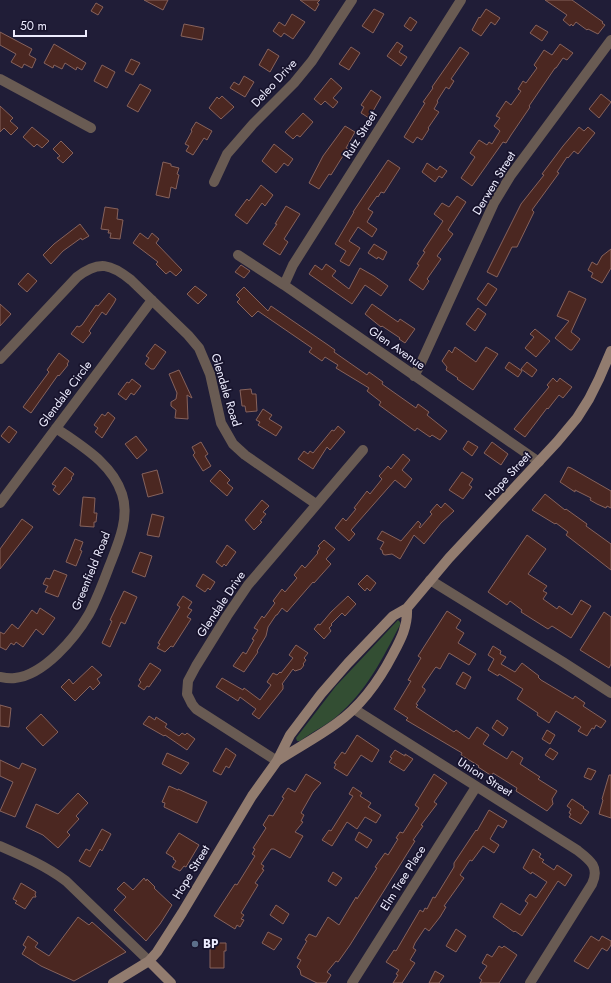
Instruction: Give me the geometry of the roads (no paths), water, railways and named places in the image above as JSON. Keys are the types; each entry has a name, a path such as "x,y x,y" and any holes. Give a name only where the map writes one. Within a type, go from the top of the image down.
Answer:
{"main road":[{"name":"Hope Street","path":"114,983 149,961 165,941 252,796 277,761 290,735 321,694 393,616 408,608 458,547 570,428 585,407 596,387 611,351"},
{"name":"Hope Street","path":"277,761 337,724 354,709 378,681 393,654 407,623 408,608"},
{"path":"149,961 171,983"}],"street":[{"name":"Deleo Drive","path":"214,182 227,154 253,124 294,83 312,61 352,0"},
{"name":"Rutz Street","path":"284,285 293,265 461,0"},
{"name":"Derwen Street","path":"414,376 494,203 511,175 611,40"},
{"path":"0,79 91,128"},
{"name":"Glen Avenue","path":"238,255 284,285 539,462"},
{"name":"Glendale Road","path":"0,359 77,277 86,270 98,266 113,268 121,272 152,300 188,335 199,348 210,374 221,424 233,444 245,455 316,504"},
{"name":"Glendale Circle","path":"0,503 152,300"},
{"name":"Greenfield Road","path":"0,677 16,678 35,671 56,655 76,634 90,613 98,595 119,542 122,529 124,507 122,493 114,480 99,460 56,428"},
{"name":"Glendale Drive","path":"277,761 196,708 189,699 187,687 188,681 196,666 248,586 363,450"},
{"path":"430,580 611,693"},
{"name":"Union Street","path":"354,709 585,856 592,863 596,873 590,888 530,983"},
{"name":"Elm Tree Place","path":"352,983 476,786"},
{"path":"0,846 55,873 66,881 149,961"}],"place":[{"name":"BP","path":"195,944"}]}
